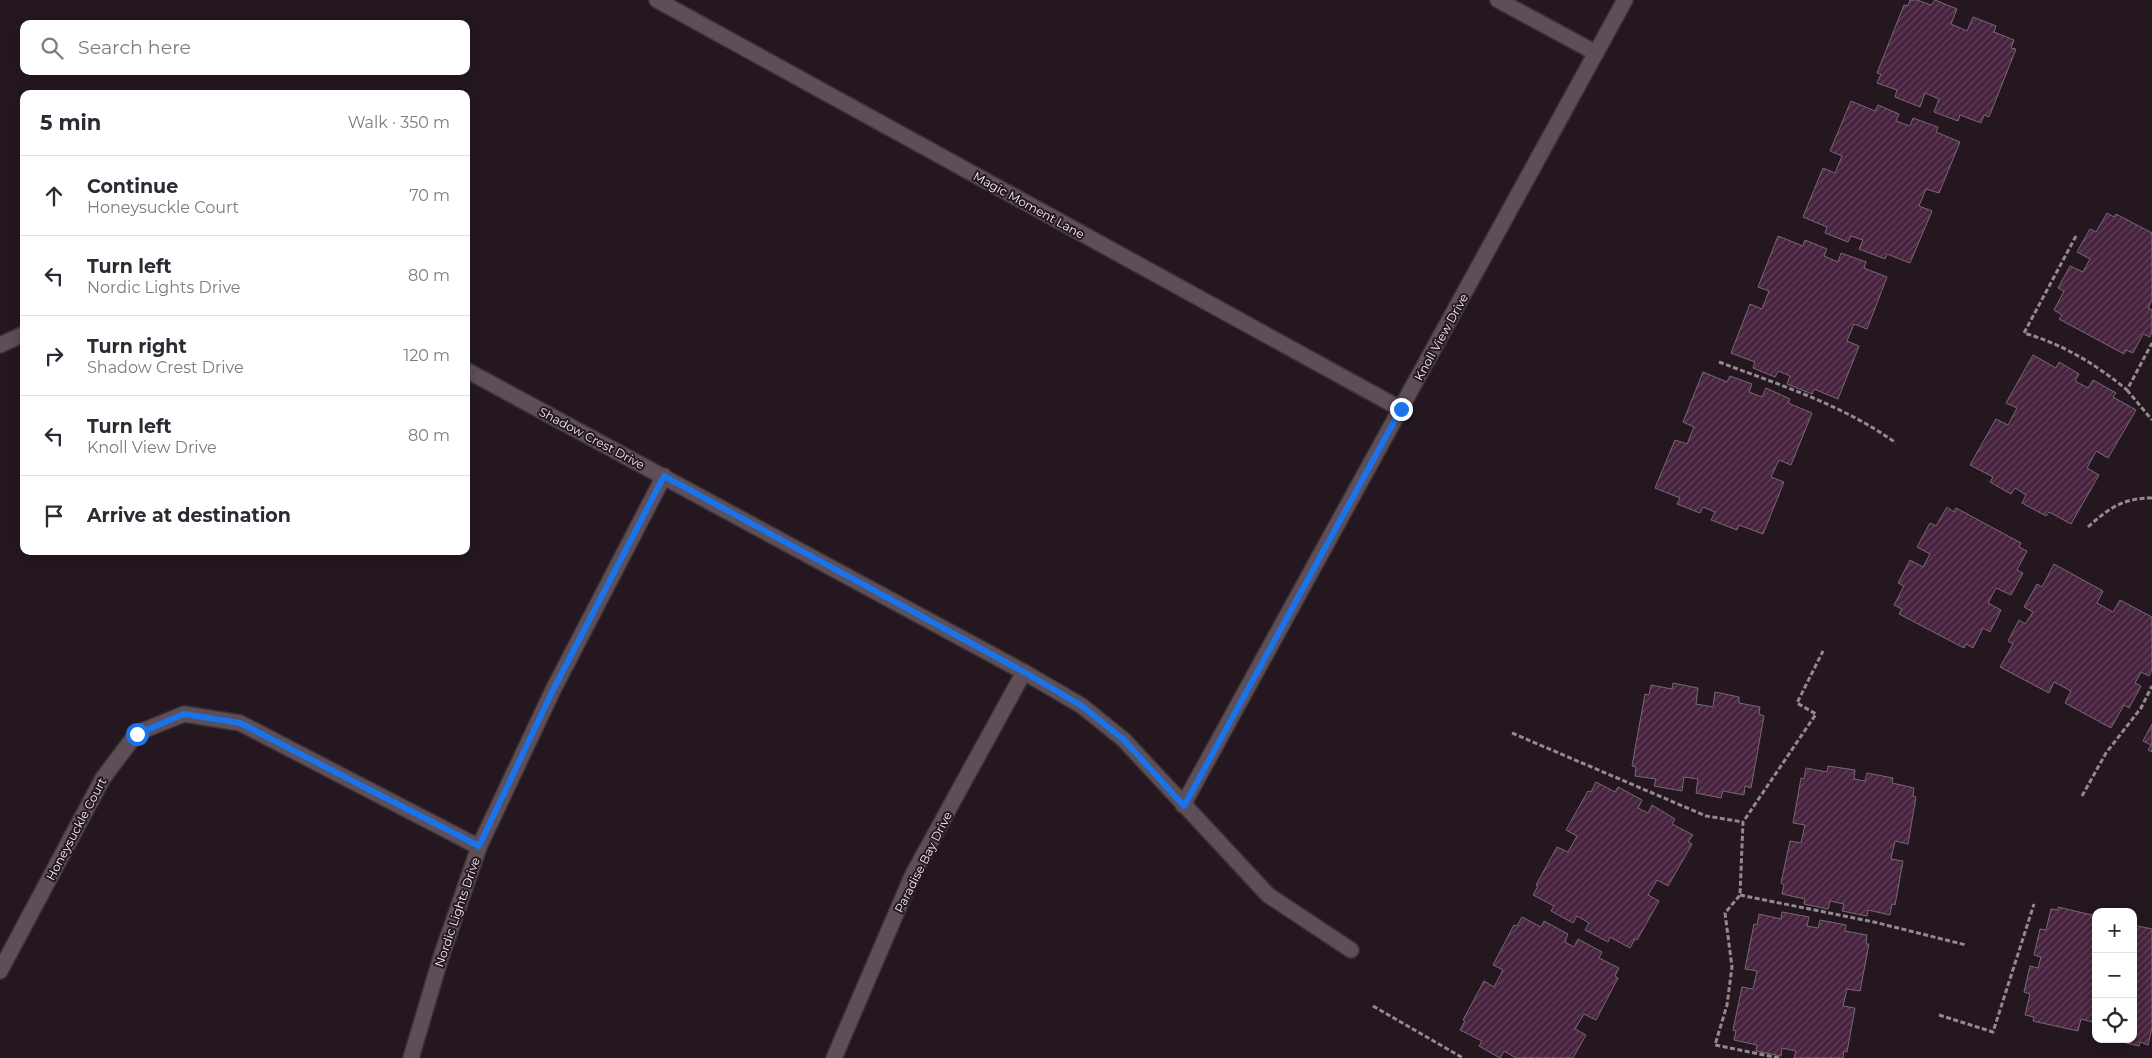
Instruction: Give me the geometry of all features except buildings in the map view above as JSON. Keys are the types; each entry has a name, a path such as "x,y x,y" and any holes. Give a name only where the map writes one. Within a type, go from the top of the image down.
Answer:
{"street":[{"name":"Magic Moment Lane","path":"657,0 1401,409"},
{"path":"1498,0 1596,54"},
{"name":"Knoll View Drive","path":"1184,806 1626,0"},
{"path":"0,345 20,336"},
{"name":"Shadow Crest Drive","path":"470,372 1024,672 1082,706 1124,740 1268,895 1351,950"},
{"name":"Nordic Lights Drive","path":"410,1058 479,846 553,690 664,476"},
{"name":"Paradise Bay Drive","path":"834,1058 914,874 1024,672"},
{"name":"Honeysuckle Court","path":"0,971 103,778 137,734 184,714 240,723 479,846"}],"path":[{"path":"2076,236 2024,332 2049,340 2077,354 2127,390 2152,420"},
{"path":"2127,390 2152,343"},
{"path":"1719,362 1840,409 1874,427 1896,443"},
{"path":"2088,527 2110,507 2136,498 2152,498"},
{"path":"1779,1058 1715,1045 1727,1005 1732,967 1724,913 1740,895 1743,822 1816,714 1797,703 1823,651"},
{"path":"2082,796 2106,753 2141,708 2152,686"},
{"path":"1512,734 1706,816 1743,822"},
{"path":"1740,895 1874,922 1966,945"},
{"path":"1940,1016 1993,1032 2034,904"},
{"path":"1373,1006 1463,1058"}],"route":[{"path":"137,734 184,714 240,723 479,846 553,690 664,476 1024,672 1082,706 1124,740 1184,806 1401,409"}]}
